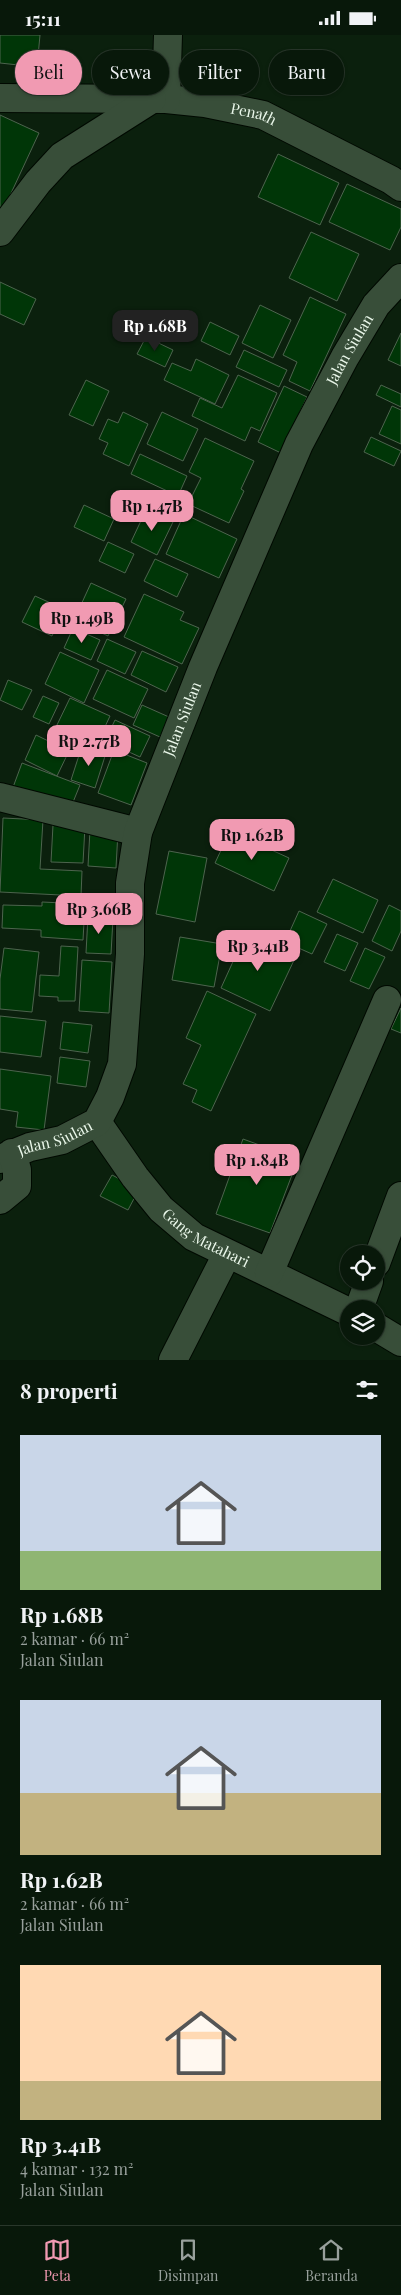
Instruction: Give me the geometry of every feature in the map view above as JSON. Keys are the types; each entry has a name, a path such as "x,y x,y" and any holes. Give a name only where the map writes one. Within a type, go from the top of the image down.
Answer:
{"street":[{"path":"0,232 38,182 62,157 159,99 168,35"},
{"name":"Penath","path":"0,98 159,99 205,103 263,115 398,178"},
{"name":"Jalan Siulan","path":"9,1173 30,1147 62,1140 97,1122 110,1097 122,1064 130,954 130,883 138,831 203,667 299,444 341,365 376,305 401,278"},
{"path":"0,797 138,831"},
{"path":"268,1273 387,1000"},
{"name":"Gang Matahari","path":"97,1122 135,1177 161,1209 194,1237 340,1308"},
{"path":"383,1245 401,1196"},
{"path":"173,1360 226,1254"},
{"path":"385,1332 401,1342"}],"building":[{"path":"0,35 40,35 39,50 15,50 15,65 0,63"},
{"path":"0,115 39,133 0,217"},
{"path":"278,154 339,183 320,225 258,197"},
{"path":"347,184 401,209 401,227 390,250 329,222"},
{"path":"311,232 359,254 337,301 289,278"},
{"path":"0,282 36,299 24,325 0,314"},
{"path":"310,297 346,314 310,391 289,381 297,362 283,355"},
{"path":"260,305 291,320 273,358 242,343"},
{"path":"210,322 239,336 230,355 201,341"},
{"path":"401,333 401,366 388,360"},
{"path":"146,337 173,350 165,367 137,354"},
{"path":"244,350 287,370 279,387 236,367"},
{"path":"196,359 229,375 215,404 164,380 172,363 191,371"},
{"path":"238,375 277,393 260,431 251,427 245,441 192,416 200,398 222,408"},
{"path":"86,380 109,391 93,426 69,415"},
{"path":"381,385 401,394 401,407 376,395"},
{"path":"284,386 307,397 281,453 258,442"},
{"path":"392,406 401,410 401,444 379,434"},
{"path":"123,412 148,424 129,466 103,454 108,443 99,439 108,419 118,423"},
{"path":"162,412 198,429 183,461 147,444"},
{"path":"371,437 401,451 394,466 364,452"},
{"path":"205,438 254,461 241,489 244,491 229,523 188,504 201,478 189,472"},
{"path":"140,454 187,476 178,496 131,474"},
{"path":"84,505 114,519 104,541 74,527"},
{"path":"146,510 173,522 157,555 131,542"},
{"path":"184,514 237,539 219,578 166,554"},
{"path":"108,542 134,554 125,573 99,561"},
{"path":"155,559 188,574 177,597 144,581"},
{"path":"91,583 126,599 108,636 74,620"},
{"path":"144,594 184,612 180,620 199,628 182,664 124,637"},
{"path":"35,596 64,609 52,636 22,622"},
{"path":"73,628 100,640 91,660 64,648"},
{"path":"107,639 136,652 125,674 97,661"},
{"path":"142,651 178,667 166,692 131,675"},
{"path":"60,652 99,670 84,703 45,684"},
{"path":"107,670 148,689 134,718 93,699"},
{"path":"8,680 32,690 22,710 0,700"},
{"path":"43,696 59,703 49,724 33,717"},
{"path":"70,698 110,716 96,746 56,727"},
{"path":"142,705 169,717 160,737 133,725"},
{"path":"115,720 150,736 140,757 105,741"},
{"path":"36,735 69,751 57,776 25,760"},
{"path":"82,746 106,753 95,788 71,780"},
{"path":"114,750 147,763 131,805 98,793"},
{"path":"22,763 80,785 69,812 12,790"},
{"path":"3,818 43,820 40,869 82,871 81,896 0,892"},
{"path":"53,825 85,826 83,863 51,862"},
{"path":"90,830 118,831 116,868 88,866"},
{"path":"230,831 289,858 274,891 215,863"},
{"path":"169,851 207,858 195,922 156,914"},
{"path":"333,879 378,900 363,933 317,912"},
{"path":"42,902 85,904 83,940 41,937 41,930 2,928 3,905 42,906"},
{"path":"389,905 401,911 401,931 392,951 372,941"},
{"path":"299,911 327,924 312,954 285,942"},
{"path":"88,916 113,918 111,954 86,953"},
{"path":"246,933 296,956 270,1011 221,988"},
{"path":"337,934 358,943 345,971 324,962"},
{"path":"180,937 222,944 214,987 172,980"},
{"path":"61,946 78,947 75,1001 58,1001 58,997 39,996 40,975 59,976"},
{"path":"4,948 39,952 32,1012 0,1009 0,979"},
{"path":"365,948 385,957 369,989 350,981"},
{"path":"82,960 112,962 109,1013 79,1011"},
{"path":"207,991 256,1014 211,1111 192,1102 197,1090 183,1084 201,1045 186,1038"},
{"path":"401,1008 401,1033 391,1029"},
{"path":"0,1016 46,1021 41,1057 0,1052"},
{"path":"63,1022 92,1025 88,1053 60,1049"},
{"path":"60,1057 90,1061 86,1087 57,1083"},
{"path":"0,1069 51,1076 44,1130 16,1127 18,1112 0,1109"},
{"path":"243,1139 298,1159 270,1233 216,1214"},
{"path":"112,1175 139,1189 128,1210 100,1196"}]}
